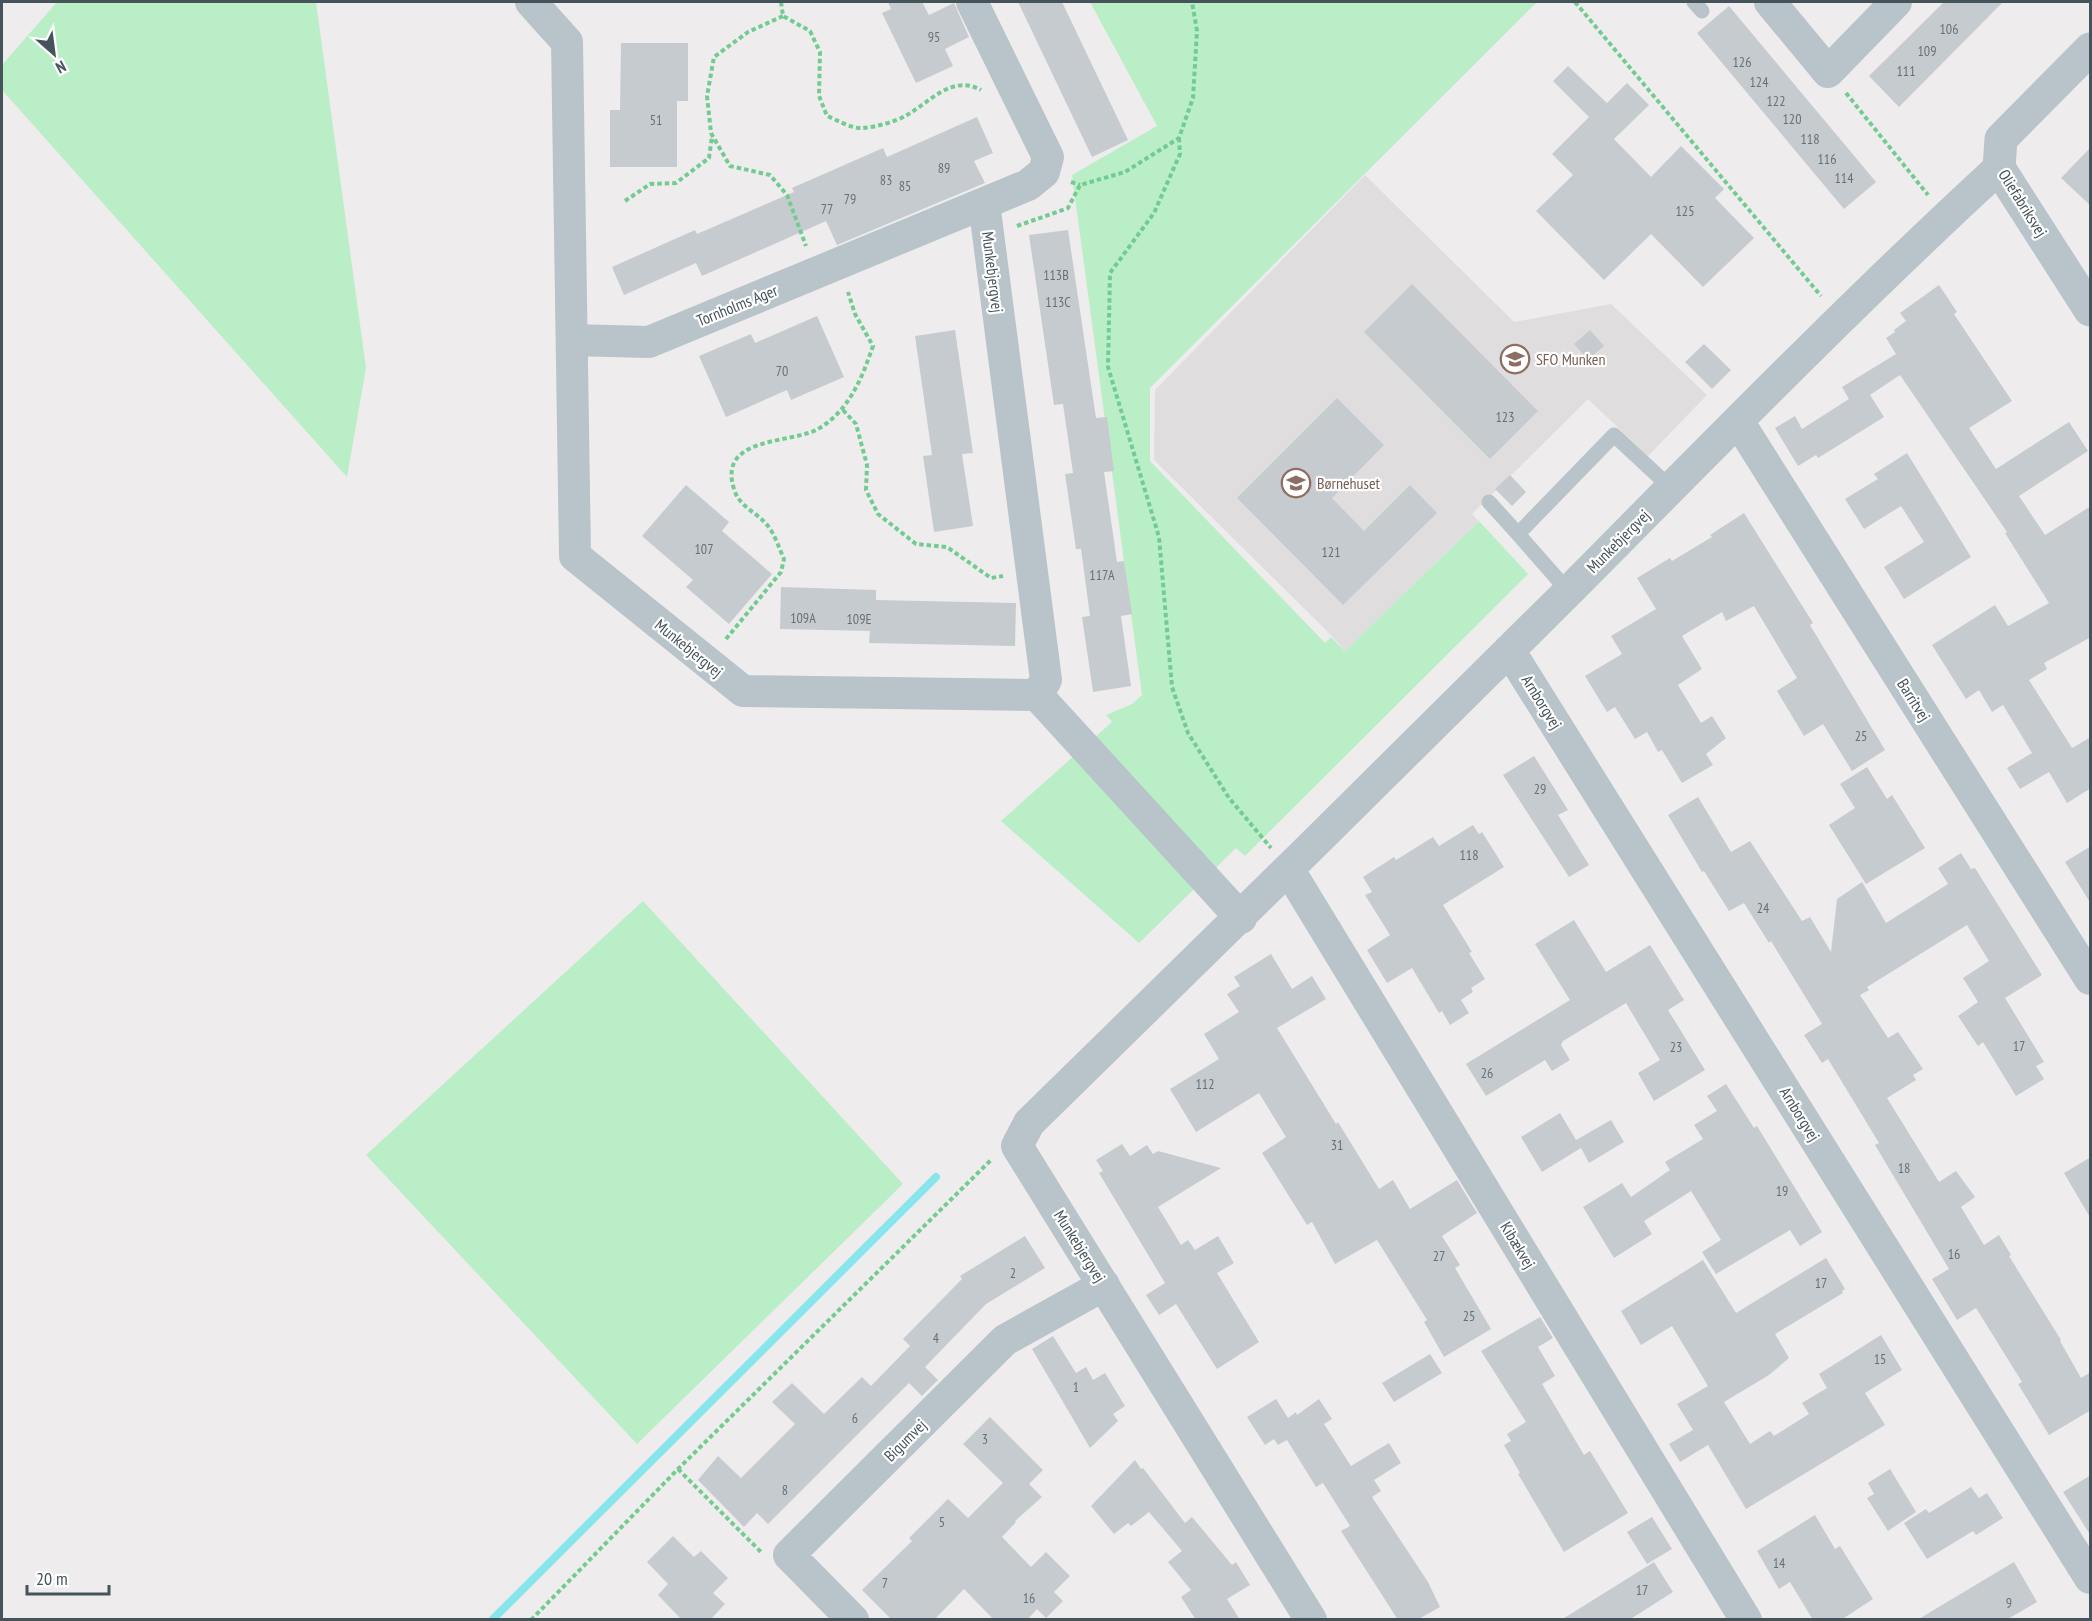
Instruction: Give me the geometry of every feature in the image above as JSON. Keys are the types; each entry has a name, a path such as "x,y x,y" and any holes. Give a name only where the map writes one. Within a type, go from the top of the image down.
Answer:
{"street":[{"path":"531,2 567,42 572,340"},
{"path":"972,2 1048,157 1044,172"},
{"path":"1770,2 1828,72 1896,2"},
{"name":"Oliefabriksvej","path":"2091,49 2001,139 1999,168 2091,310"},
{"name":"Munkebjergvej","path":"1311,1620 1017,1146 1029,1123 1241,918 1945,217 1999,168"},
{"name":"Tornholms Ager","path":"572,340 649,342 984,203 1028,184 1044,172"},
{"name":"Munkebjergvej","path":"572,340 575,556 743,691 1037,695 1046,680 984,203"},
{"name":"Barritvej","path":"1738,421 2091,979"},
{"name":"Arnborgvej","path":"1509,650 2091,1578"},
{"path":"1037,695 1241,918"},
{"name":"Kibækvej","path":"1289,870 1746,1620"},
{"name":"Bigumvej","path":"789,1555 1005,1340 1104,1286"},
{"path":"789,1555 853,1620"}],"lane":[{"path":"1518,534 1614,435 1671,488"},
{"path":"1489,502 1568,591"}],"path":[{"path":"782,2 783,16"},
{"path":"1192,2 1197,32 1193,98 1179,138 1180,154 1154,213 1110,273 1108,367 1159,537 1172,687 1188,733 1229,798 1289,870"},
{"path":"1575,2 1841,320"},
{"path":"783,16 810,31 820,52 819,96 827,116 860,128 907,115 941,90 970,84 991,95"},
{"path":"625,201 650,184 676,183 709,158 712,135 707,96 714,57 748,32 783,16"},
{"path":"1828,72 1945,217"},
{"path":"707,663 781,572 784,559 768,525 744,507 734,489 732,468 741,454 759,444 817,429 843,410 862,378 873,346 855,314 851,297 841,280 817,272 787,195 770,175 730,166 712,135"},
{"path":"1044,172 1080,185 1125,172 1179,138"},
{"path":"988,237 1068,208 1080,185"},
{"path":"843,410 856,424 867,465 866,490 878,514 916,544 947,547 991,578 1032,571"},
{"path":"531,1620 678,1469 989,1160 1017,1146"},
{"path":"678,1469 768,1559 789,1555"}],"shaded area":[{"path":"1365,175 1514,322 1611,304 1707,395 1648,456 1588,399 1472,514 1479,521 1345,651 1154,460 1155,390"}],"green space":[{"path":"57,2 316,2 366,368 347,477 2,90 2,65"},
{"path":"1090,2 1537,2 1150,388 1150,461 1325,643 1331,637 1345,651 1479,521 1528,574 1245,856 1236,848 1139,943 1001,821 1112,722 1106,715 1132,704 1142,695 1072,175 1157,126"},
{"path":"643,901 903,1184 637,1444 366,1155"}],"building":[{"path":"888,2 922,2 929,15 954,3 969,37 945,49 953,66 916,83 882,13 891,9"},
{"path":"1018,2 1062,2 1128,140 1092,157"},
{"path":"1944,2 2003,2 1899,107 1869,76"},
{"path":"1729,6 1876,182 1844,209 1697,33"},
{"path":"621,43 688,43 688,101 677,101 677,167 610,167 610,110 620,110"},
{"path":"1568,66 1607,103 1627,83 1649,105 1614,139 1651,177 1681,146 1724,189 1715,198 1754,238 1703,287 1651,234 1604,280 1536,211 1573,175 1552,154 1589,117 1553,81"},
{"path":"977,117 993,153 974,161 985,183 837,245 826,221 702,276 696,263 624,295 612,267 695,230 697,234 794,192 792,188 883,148 887,157"},
{"path":"2091,147 2091,206 2061,178"},
{"path":"1068,230 1096,418 1107,417 1114,471 1104,472 1117,562 1124,561 1132,614 1121,616 1131,686 1093,692 1082,617 1090,616 1081,549 1076,549 1065,474 1073,473 1063,404 1054,405 1029,235"},
{"path":"1412,284 1538,411 1490,459 1364,332"},
{"path":"1939,285 1957,312 1954,314 2012,401 1969,428 1996,469 2069,422 2088,451 2019,496 2045,535 2091,506 2091,637 2044,663 2047,669 2029,680 2072,748 2091,737 2091,788 2067,803 2049,772 2020,789 2007,768 2032,753 2003,705 1992,712 1979,690 1966,699 1932,645 1995,605 2008,626 2049,603 2005,533 2007,532 1900,375 1870,395 1884,417 1818,458 1816,455 1798,466 1775,428 1795,416 1802,429 1849,399 1842,387 1896,354 1886,338 1906,321 1900,313"},
{"path":"817,316 844,377 791,400 787,390 726,417 699,356 751,334 755,343"},
{"path":"955,330 973,453 962,454 973,526 934,532 923,456 932,455 915,336"},
{"path":"1590,330 1604,346 1588,360 1574,344"},
{"path":"1704,344 1731,370 1712,389 1685,362"},
{"path":"1337,398 1384,445 1332,498 1364,531 1410,485 1437,513 1343,605 1237,498"},
{"path":"1907,453 1971,557 1904,599 1884,567 1924,542 1901,506 1864,529 1845,499 1878,479 1874,474"},
{"path":"1510,475 1526,492 1512,506 1495,489"},
{"path":"686,485 729,522 722,531 772,574 729,624 686,587 693,580 642,536"},
{"path":"1744,513 1813,623 1810,625 1885,750 1852,771 1823,724 1804,736 1777,691 1797,678 1754,606 1726,621 1722,612 1682,636 1702,669 1678,685 1701,723 1712,716 1726,738 1706,754 1713,765 1682,783 1662,750 1658,752 1647,732 1635,739 1615,707 1607,712 1585,676 1622,654 1611,636 1656,609 1637,578 1670,558 1672,561 1712,537 1710,535"},
{"path":"781,587 876,590 876,600 1016,603 1015,646 869,643 870,631 780,629"},
{"path":"1534,756 1568,810 1558,815 1589,865 1569,877 1503,775"},
{"path":"1867,767 1887,799 1892,795 1925,848 1866,884 1829,825 1855,808 1840,784"},
{"path":"1698,797 1731,852 1750,841 1802,921 1810,917 1831,952 1837,899 1862,882 1886,923 1948,884 1938,868 1961,853 1971,869 1975,868 2042,975 2005,998 2044,1062 2036,1066 2044,1079 2016,1096 1983,1042 1978,1046 1958,1016 1978,1002 1963,978 1989,961 1967,925 1867,987 1869,990 1860,995 1888,1038 1898,1032 1923,1069 1913,1075 1916,1080 1887,1098 1939,1182 1956,1171 1975,1197 1961,1207 1984,1245 1999,1235 2081,1378 2091,1372 2091,1410 2049,1435 2018,1384 2022,1382 1976,1308 1957,1320 1932,1279 1949,1269 1875,1145 1879,1143 1828,1059 1822,1063 1804,1035 1822,1024 1771,941 1769,943 1744,903 1729,911 1704,871 1702,872 1668,815"},
{"path":"1473,825 1479,834 1482,832 1504,867 1443,905 1472,952 1469,953 1485,979 1471,988 1473,992 1461,1000 1469,1013 1450,1025 1442,1011 1439,1013 1412,968 1387,983 1367,950 1390,935 1365,895 1372,892 1363,877 1394,857 1396,860 1433,837 1439,846"},
{"path":"2091,846 2091,904 2065,862"},
{"path":"1574,920 1606,972 1650,945 1684,1000 1668,1010 1705,1070 1654,1101 1638,1073 1660,1060 1626,1003 1563,1041 1561,1045 1570,1060 1552,1071 1545,1060 1486,1096 1466,1064 1570,1000 1535,944"},
{"path":"1271,954 1292,989 1312,976 1326,999 1277,1028 1379,1189 1393,1180 1410,1209 1457,1180 1477,1213 1442,1236 1460,1265 1455,1268 1491,1329 1444,1357 1424,1322 1427,1320 1377,1240 1335,1264 1312,1222 1307,1225 1262,1153 1286,1137 1259,1093 1196,1132 1170,1089 1219,1059 1204,1034 1239,1012 1227,994 1240,986 1234,977"},
{"path":"1726,1084 1754,1128 1757,1126 1822,1232 1800,1246 1790,1230 1716,1274 1702,1252 1721,1240 1691,1191 1644,1221 1652,1234 1614,1258 1583,1207 1622,1183 1631,1197 1670,1170 1665,1162 1703,1139 1694,1125 1717,1111 1707,1096"},
{"path":"1560,1113 1576,1140 1611,1120 1624,1142 1589,1163 1581,1148 1542,1172 1521,1137"},
{"path":"1122,1144 1130,1156 1147,1145 1153,1154 1158,1151 1221,1168 1158,1207 1181,1245 1188,1240 1195,1250 1218,1236 1234,1263 1217,1273 1259,1342 1217,1369 1176,1304 1159,1315 1146,1295 1165,1283 1099,1173 1103,1171 1096,1160"},
{"path":"2091,1157 2091,1219 2064,1173"},
{"path":"1025,1236 1045,1268 986,1304 925,1367 938,1380 922,1396 909,1383 768,1524 757,1513 744,1527 698,1480 718,1456 741,1478 795,1424 772,1402 792,1383 824,1414 862,1377 871,1386 910,1346 903,1339 962,1279 960,1276"},
{"path":"1826,1258 1845,1289 1843,1293 1775,1334 1789,1358 1769,1375 1724,1402 1750,1444 1770,1431 1774,1436 1809,1414 1802,1403 1827,1388 1819,1374 1881,1335 1902,1370 1865,1393 1885,1425 1746,1509 1708,1445 1680,1462 1669,1444 1693,1430 1677,1404 1708,1386 1672,1326 1641,1345 1621,1311 1703,1260 1736,1313"},
{"path":"1540,1317 1553,1338 1538,1347 1555,1376 1542,1384 1584,1455 1590,1451 1628,1513 1564,1552 1518,1474 1520,1473 1504,1445 1511,1441 1507,1434 1526,1422 1481,1351"},
{"path":"1053,1336 1076,1373 1086,1367 1093,1380 1105,1373 1125,1406 1113,1414 1118,1421 1090,1448 1032,1349"},
{"path":"1430,1354 1442,1373 1394,1402 1382,1383"},
{"path":"1276,1399 1288,1418 1296,1412 1297,1415 1319,1399 1332,1419 1324,1424 1351,1466 1389,1443 1401,1463 1374,1480 1381,1491 1372,1497 1428,1582 1440,1607 1417,1620 1398,1620 1341,1531 1350,1526 1323,1483 1316,1487 1287,1440 1278,1445 1274,1439 1265,1445 1247,1417"},
{"path":"990,1417 1043,1470 1029,1484 1042,1497 1015,1521 1002,1537 1031,1567 1046,1552 1070,1576 1054,1592 1063,1601 1046,1618 1037,1609 1027,1620 994,1620 964,1589 934,1620 892,1620 862,1590 912,1541 909,1538 948,1499 968,1518 1003,1483 963,1444"},
{"path":"1135,1460 1185,1523 1192,1517 1232,1565 1236,1562 1250,1585 1227,1599 1240,1620 1196,1620 1181,1597 1191,1590 1168,1562 1182,1551 1149,1512 1131,1526 1128,1523 1114,1534 1091,1506"},
{"path":"1890,1469 1916,1512 1888,1531 1867,1498 1874,1494 1868,1483"},
{"path":"2091,1475 2091,1536 2063,1492"},
{"path":"1971,1487 1979,1498 1987,1493 2003,1518 1976,1535 1973,1531 1927,1559 1904,1523 1926,1509 1929,1513"},
{"path":"1815,1515 1835,1549 1840,1546 1873,1599 1841,1620 1813,1620 1790,1582 1779,1589 1757,1551"},
{"path":"1652,1517 1672,1549 1647,1564 1627,1532"},
{"path":"673,1536 694,1557 701,1551 728,1578 713,1593 725,1604 710,1620 682,1620 658,1595 668,1584 647,1562"},
{"path":"1654,1562 1673,1592 1629,1620 1561,1620"},
{"path":"2014,1562 2037,1602 2006,1620 1917,1620"}],"waterway":[{"path":"492,1620 936,1177"}],"place":[{"name":"SFO Munken","path":"1515,359"},
{"name":"Børnehuset","path":"1296,483"}]}
